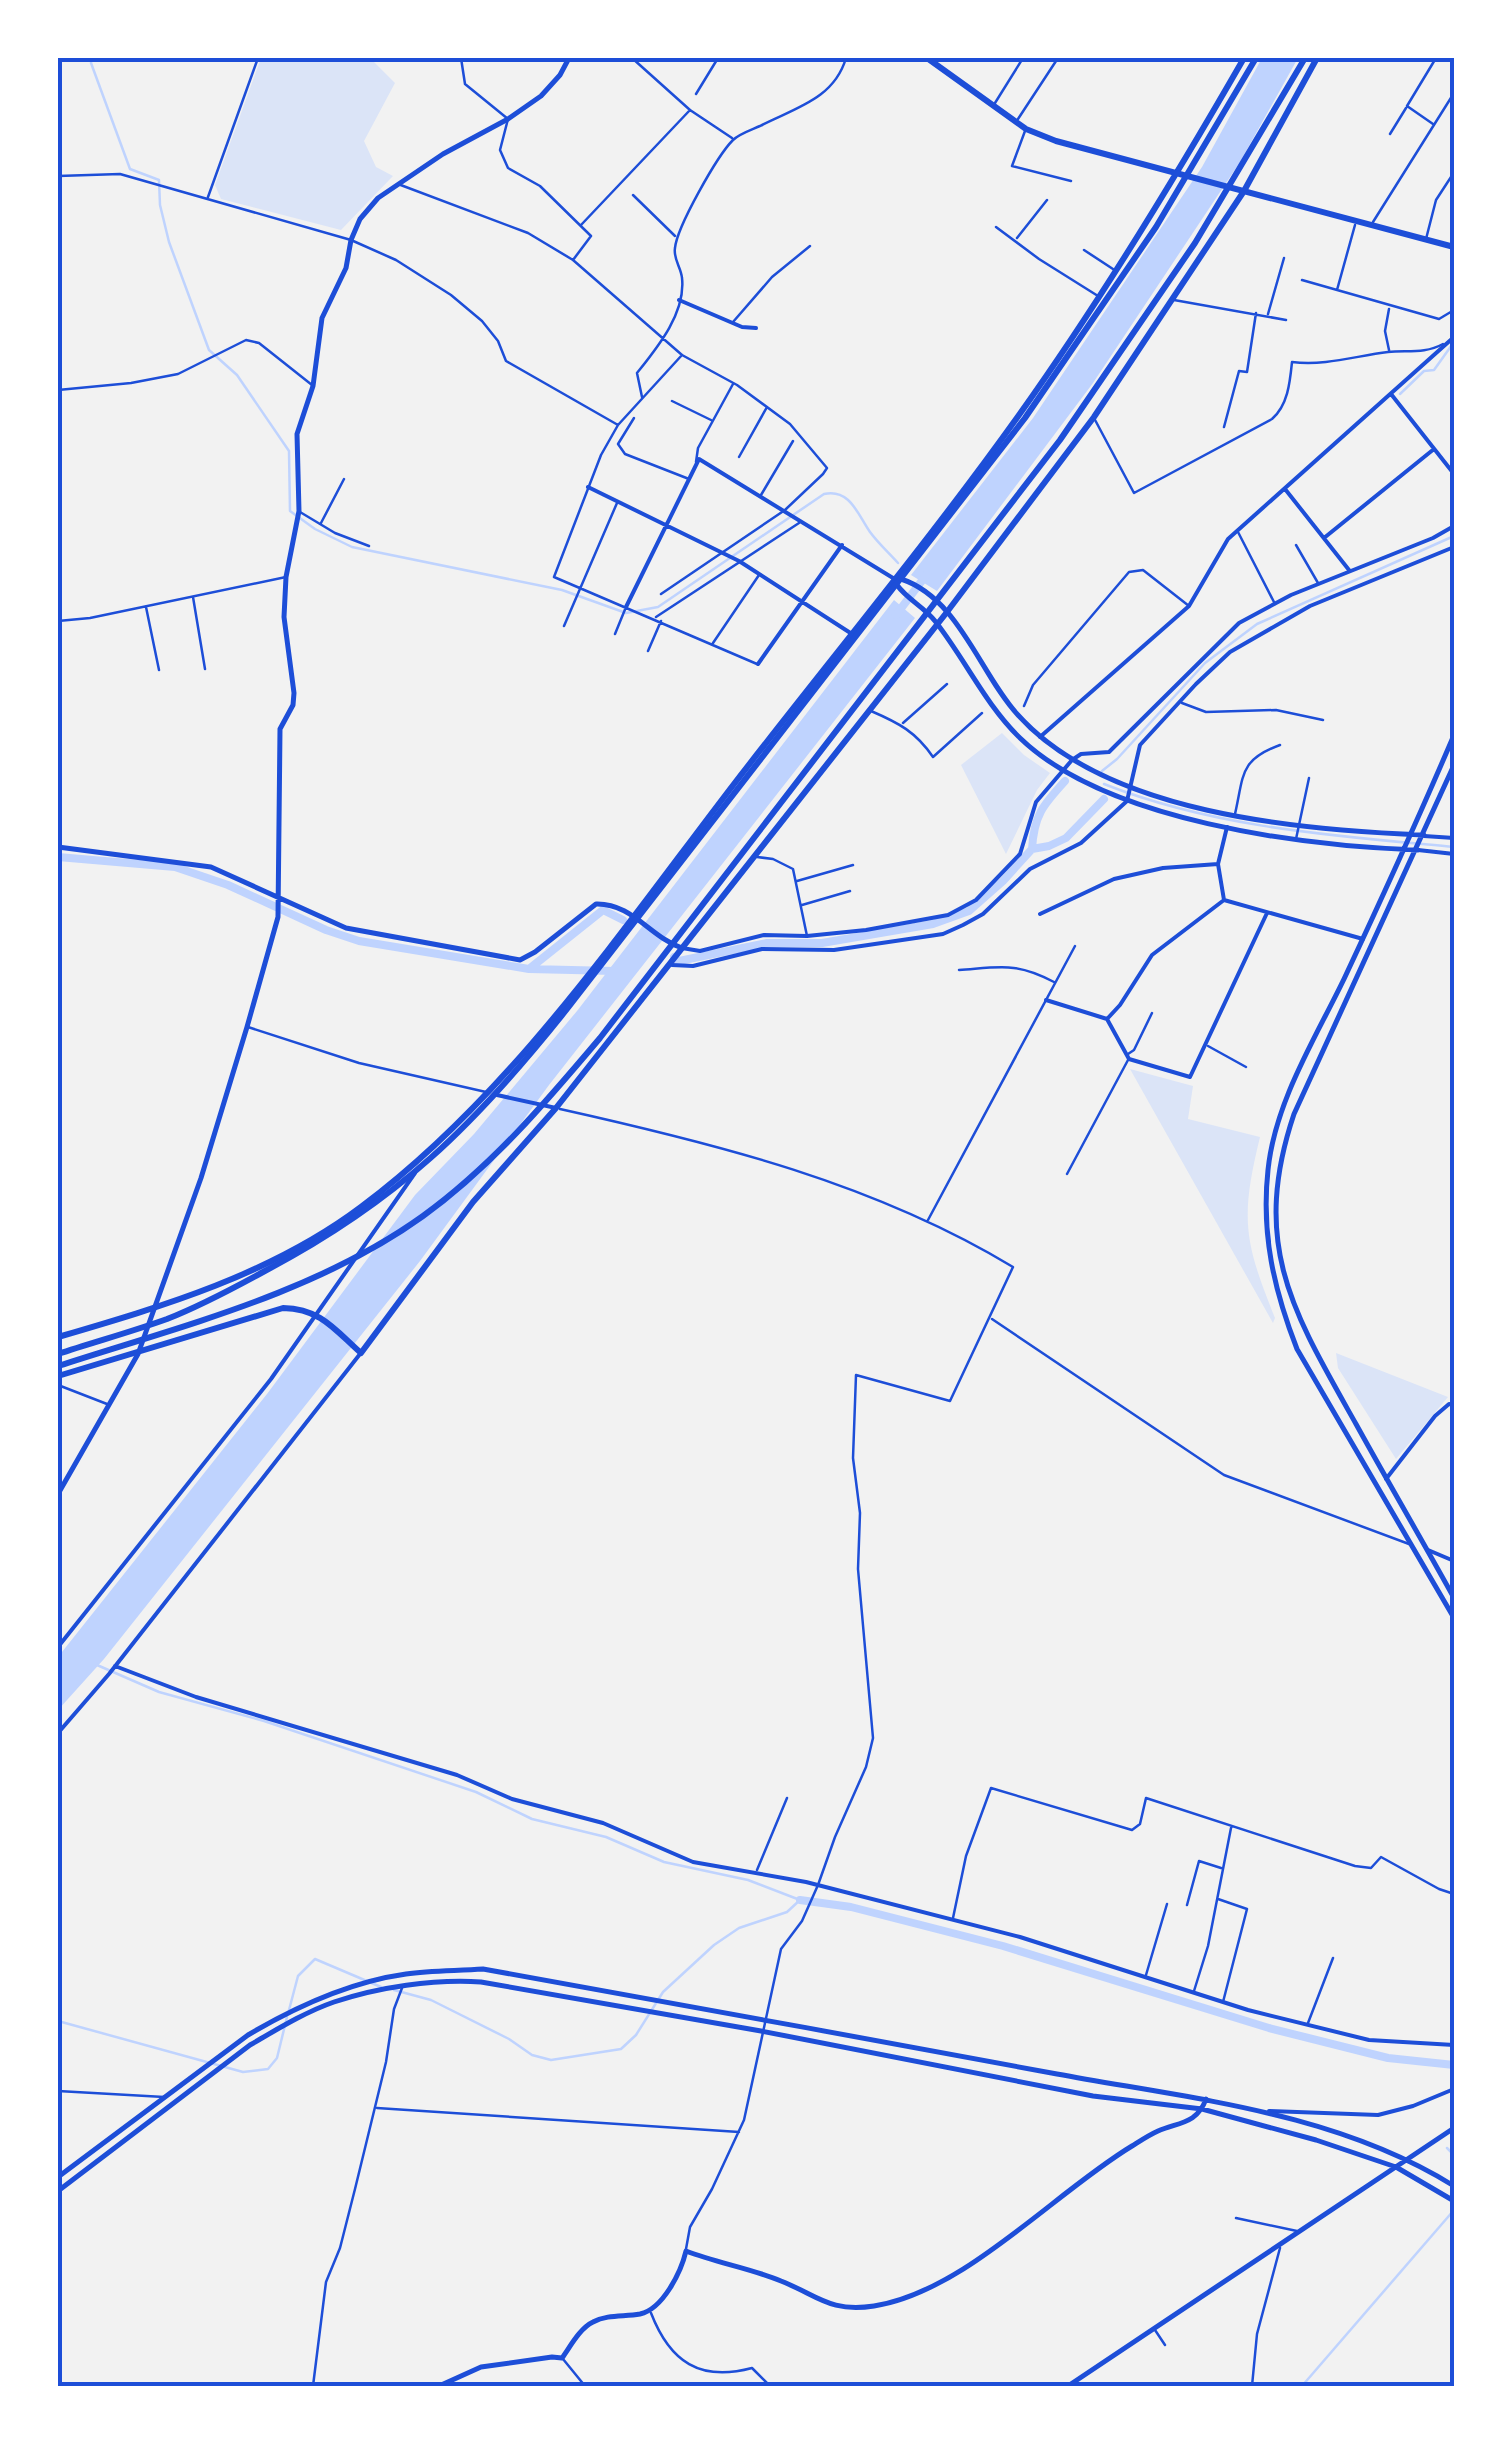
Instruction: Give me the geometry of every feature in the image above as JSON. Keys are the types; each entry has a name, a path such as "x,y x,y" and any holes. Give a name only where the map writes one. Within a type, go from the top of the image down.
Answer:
{"main road":[{"path":"926,58 1026,129 1056,141 1454,248"},
{"path":"58,1337 216,1287 302,1245 359,1209 425,1156 488,1093 633,916 1019,414 1117,271 1244,58"},
{"path":"58,1354 169,1318 329,1236 390,1195 489,1104 567,1009 1024,418 1114,290 1256,58"},
{"path":"58,1366 237,1307 308,1279 366,1250 422,1216 495,1156 538,1112 612,1022 1050,454 1168,284 1305,58"},
{"path":"58,1376 283,1308 319,1315 361,1353 473,1202 556,1108 756,857 1094,417 1244,192 1317,58"}],"street":[{"path":"208,198 258,58"},
{"path":"460,58 464,84 508,120"},
{"path":"58,1494 138,1354 201,1178 278,918 280,728 293,705 294,693 284,617 286,577 299,511 297,434 313,386 322,318 346,268 351,240 369,208 443,154 508,120 541,96 570,58"},
{"path":"632,58 690,110 733,139"},
{"path":"696,94 718,58"},
{"path":"642,397 637,373 665,338 679,300 682,278 674,254 676,237 696,198 733,139 824,95 836,82 846,58"},
{"path":"994,104 1023,58"},
{"path":"1016,122 1058,58"},
{"path":"1390,134 1436,58"},
{"path":"1372,223 1454,93"},
{"path":"1407,106 1434,125"},
{"path":"581,225 690,110"},
{"path":"508,120 500,150 508,168 540,186 591,236 573,260"},
{"path":"1026,129 1012,166 1071,181"},
{"path":"58,176 120,174 351,240 396,260 451,295 490,331 506,361 618,425"},
{"path":"1426,240 1436,200 1453,177"},
{"path":"397,184 528,233 573,260 682,356 734,383 790,424 827,468 812,488 785,510 662,594"},
{"path":"633,195 676,237"},
{"path":"1015,241 1047,200"},
{"path":"1337,290 1357,219"},
{"path":"996,226 1100,297"},
{"path":"732,323 772,276 810,246"},
{"path":"1084,250 1117,271"},
{"path":"1267,316 1284,258"},
{"path":"1302,280 1439,320 1454,310"},
{"path":"679,300 732,323 756,328"},
{"path":"1173,300 1286,320"},
{"path":"1389,352 1385,330 1390,306"},
{"path":"1224,427 1238,371 1247,372 1256,313"},
{"path":"1094,417 1134,493 1272,419 1284,402 1292,362 1317,365 1389,352 1428,351 1454,337"},
{"path":"58,390 178,374 246,340 259,343 313,386"},
{"path":"1448,341 1454,346"},
{"path":"1040,736 1189,606 1228,539 1448,341"},
{"path":"682,356 618,425 601,455 554,577 758,664 842,545"},
{"path":"695,466 698,448 734,383"},
{"path":"1390,394 1454,474"},
{"path":"672,401 712,420"},
{"path":"739,457 767,406"},
{"path":"634,418 618,444 625,454 689,478"},
{"path":"760,496 793,441"},
{"path":"1324,538 1434,449"},
{"path":"616,634 699,459 934,600 947,612 1003,697 1040,736 1072,760 1131,788 1235,815 1298,826 1454,838"},
{"path":"320,525 344,479"},
{"path":"588,487 739,561 852,634"},
{"path":"1286,489 1349,570"},
{"path":"564,626 618,500"},
{"path":"299,511 320,525 369,546"},
{"path":"654,618 803,520"},
{"path":"58,847 211,868 346,928 520,960 596,904 621,909 670,944 700,951 764,935 808,936 922,921 948,915 976,900 1020,854 1036,802 1068,772 1072,760 1081,754 1109,752 1227,633 1318,584 1454,526"},
{"path":"1238,530 1276,604"},
{"path":"1296,544 1318,584"},
{"path":"668,964 693,966 762,949 834,950 943,934 983,914 1030,869 1081,844 1127,801 1140,745 1230,652 1310,606 1454,546"},
{"path":"1024,706 1033,685 1129,572 1143,570 1189,606"},
{"path":"712,645 760,574"},
{"path":"58,620 90,618 286,577"},
{"path":"893,578 899,590 938,624 1006,722 1036,752 1116,796 1227,827 1296,839 1454,854"},
{"path":"192,596 205,669"},
{"path":"146,606 159,670"},
{"path":"648,652 661,621"},
{"path":"902,724 947,684"},
{"path":"1180,702 1206,712 1276,710 1323,720"},
{"path":"870,711 902,724 920,738 933,757"},
{"path":"927,763 982,713"},
{"path":"1454,735 1406,850 1287,1098 1268,1168 1265,1238 1280,1305 1298,1349 1454,1618"},
{"path":"1235,815 1248,762 1257,753 1280,745"},
{"path":"1454,764 1418,850 1294,1114 1278,1168 1276,1200 1282,1270 1303,1330 1454,1598"},
{"path":"1296,839 1308,778"},
{"path":"1224,900 1218,864 1227,827"},
{"path":"756,857 789,866 808,936"},
{"path":"1040,914 1114,879 1162,868 1218,864"},
{"path":"795,882 853,865"},
{"path":"801,905 850,891"},
{"path":"1224,900 1363,939"},
{"path":"1108,1019 1152,955 1224,900"},
{"path":"1046,1000 1108,1019 1128,1057 1190,1077 1266,914"},
{"path":"927,1221 1075,946"},
{"path":"960,970 1012,966 1026,968 1056,983"},
{"path":"1067,1174 1152,1012"},
{"path":"247,1027 443,1085 707,1143 782,1166 956,1233 1012,1267 950,1402 856,1376 853,1458 860,1513 858,1569 873,1738 866,1767 818,1886 804,1917 781,1949 740,2132 690,2228 683,2263 650,2311 607,2316 588,2324 562,2358 482,2367 439,2386"},
{"path":"1205,1045 1246,1067"},
{"path":"58,1647 319,1315 425,1156"},
{"path":"990,1318 1224,1475 1454,1561"},
{"path":"58,1733 361,1353"},
{"path":"58,1385 107,1404"},
{"path":"1386,1478 1435,1416 1448,1404 1454,1405"},
{"path":"115,1666 196,1697 457,1774 512,1799 603,1823 693,1862 818,1886 952,1920 1223,2002 1369,2040 1454,2045"},
{"path":"952,1920 966,1856 991,1788 1132,1830 1140,1824 1146,1798 1355,1866 1371,1868 1381,1857 1454,1894"},
{"path":"756,1873 787,1798"},
{"path":"1194,1992 1231,1827"},
{"path":"1187,1905 1199,1861 1222,1869"},
{"path":"1216,1899 1246,1909 1223,2002"},
{"path":"1146,1976 1167,1904"},
{"path":"1307,2025 1334,1958"},
{"path":"58,2177 248,2035 279,2017 329,1994 405,1974 483,1969 1260,2112 1336,2132 1406,2160 1454,2186"},
{"path":"58,2192 250,2046 332,2002 402,1986 481,1982 761,2030 1093,2096 1202,2109 1316,2140 1396,2168 1454,2201"},
{"path":"313,2386 326,2282 340,2248 402,1986"},
{"path":"1260,2112 1378,2115 1454,2090"},
{"path":"58,2091 165,2097"},
{"path":"686,2251 781,2281 828,2305 873,2306 911,2296 987,2250 1128,2148 1159,2130 1190,2122 1206,2100"},
{"path":"375,2108 740,2132"},
{"path":"1068,2386 1454,2128"},
{"path":"1236,2218 1298,2232"},
{"path":"1252,2386 1256,2334 1281,2242"},
{"path":"650,2311 659,2335 676,2355 709,2374 752,2368 770,2386"},
{"path":"1154,2328 1165,2345"},
{"path":"562,2358 585,2386"}],"shaded area":[{"path":"261,58 370,58 395,83 364,141 376,167 393,176 341,230 221,199 215,185"},
{"path":"1002,733 1050,773 1037,790 1006,854 961,765"},
{"path":"1130,1069 1193,1086 1188,1119 1260,1137 1250,1189 1248,1229 1275,1318 1273,1323"},
{"path":"1336,1353 1448,1397 1396,1459 1338,1368"}],"water":[{"path":"1262,58 1298,58 1240,162 1093,383 937,591 911,575 1033,418 1202,167"},
{"path":"894,600 915,618 549,1085 420,1261 104,1659 58,1710 58,1657 267,1394 415,1195 474,1134 577,1011"}],"waterway":[{"path":"92,58 130,169 159,180 169,242 209,350 237,375 289,451 290,511 315,529 352,547 562,590 626,613 658,607 824,494 833,493 852,504 873,536 898,563"},
{"path":"1400,394 1424,371 1434,370 1454,342"},
{"path":"1102,771 1205,663 1257,624 1454,536"},
{"path":"896,615 927,574"},
{"path":"1032,849 1041,811 1065,781"},
{"path":"1104,784 1189,811 1276,828 1454,847"},
{"path":"674,957 679,961 767,943 822,943 933,924 969,911 1032,849 1066,838 1104,799"},
{"path":"58,857 175,867 228,885 359,941 529,969 603,910 623,920"},
{"path":"529,969 614,971"},
{"path":"97,1665 159,1692 264,1721 476,1792 532,1819 606,1837 664,1862 748,1880 800,1900 787,1912 739,1928 714,1945 663,1992 636,2035 621,2049 551,2060 532,2055 509,2039 431,2000 394,1990"},
{"path":"800,1900 851,1907 1003,1946 1269,2028 1388,2058 1454,2065"},
{"path":"289,2010 298,1976 315,1959 381,1987"},
{"path":"58,2021 243,2072 268,2069 277,2058 287,2017"},
{"path":"1447,2148 1454,2155"},
{"path":"1302,2386 1454,2210"}]}
